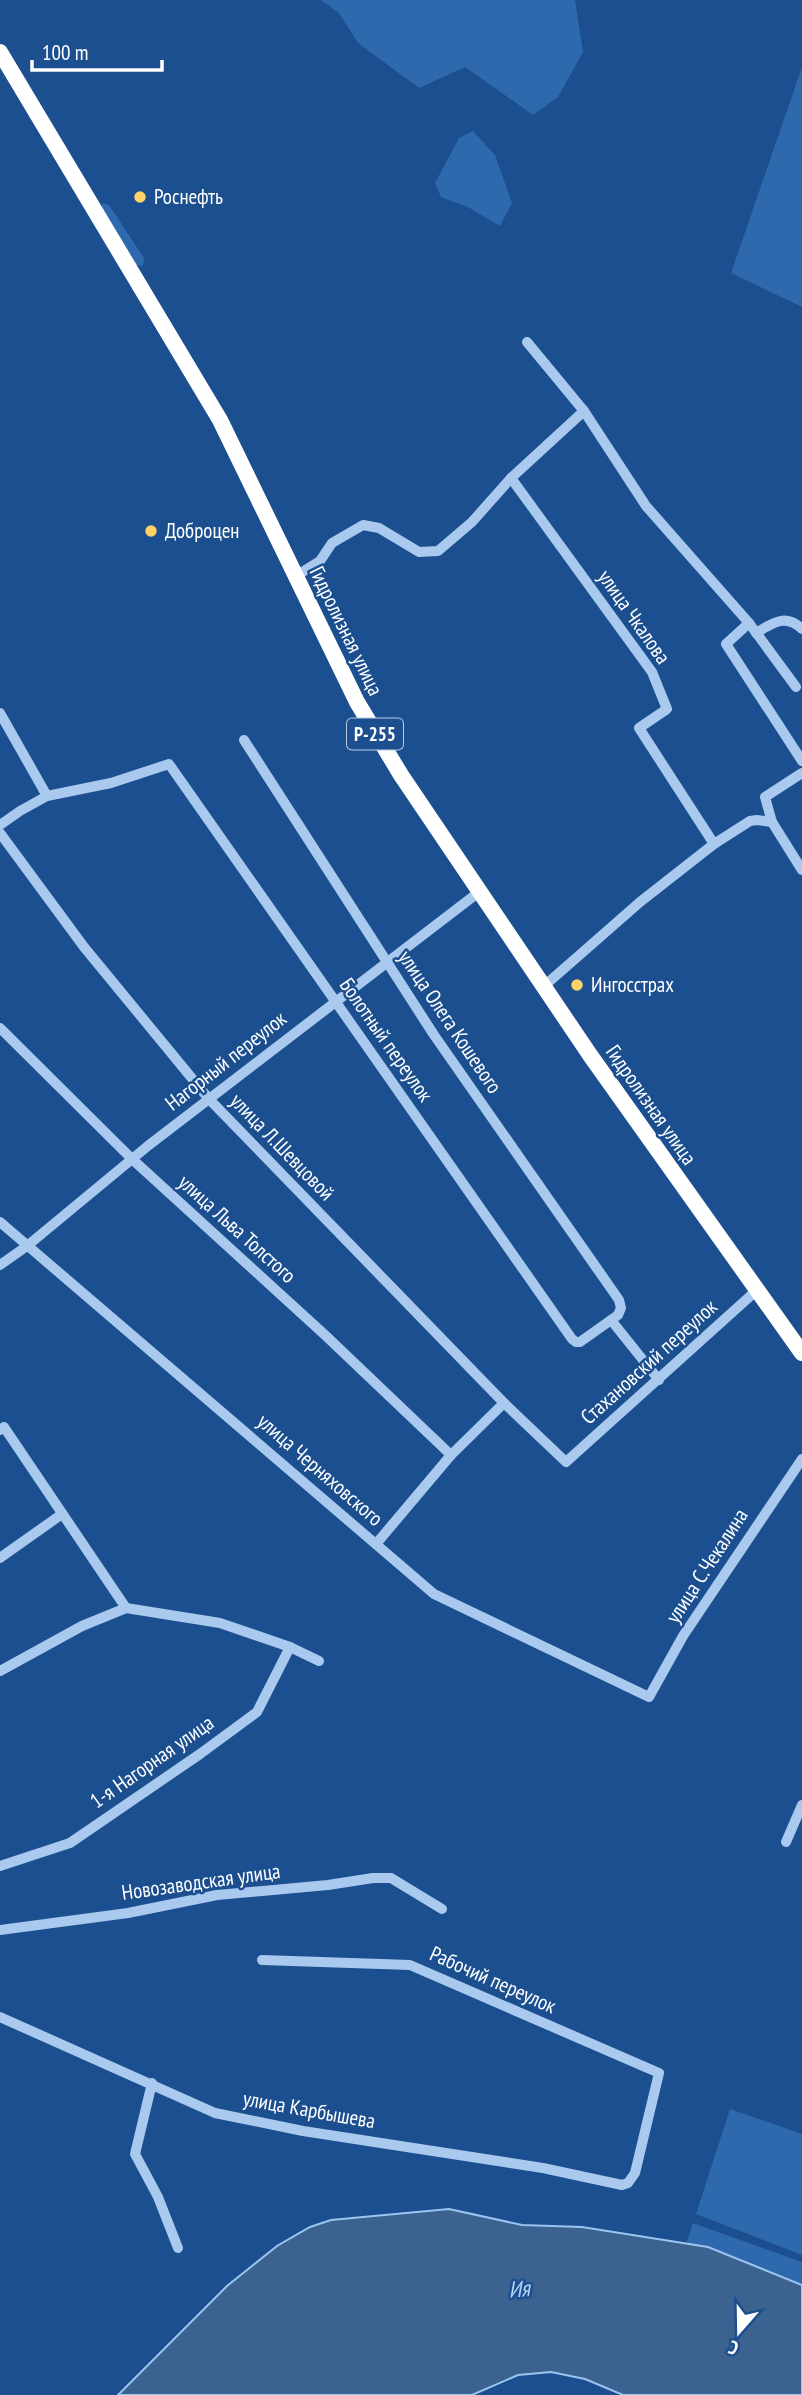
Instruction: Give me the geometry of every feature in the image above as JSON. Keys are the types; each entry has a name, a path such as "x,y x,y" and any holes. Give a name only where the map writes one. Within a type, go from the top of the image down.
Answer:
{"highway":[{"name":"Гидролизная улица","path":"0,52 214,410 364,716 424,811 543,987 802,1353"}],"street":[{"path":"527,342 584,411 646,506 749,623 796,687"},
{"path":"296,576 320,561 332,543 363,526 379,528 419,552 438,551 472,522 511,478 584,411"},
{"name":"улица Чкалова","path":"511,478 652,672 667,709 639,728 714,844"},
{"path":"756,633 778,620 791,621 802,629"},
{"path":"749,623 726,644 802,761"},
{"path":"0,713 47,796 0,825"},
{"name":"улица Олега Кошевого","path":"244,740 434,1035 619,1300 620,1311 611,1320"},
{"name":"Болотный переулок","path":"47,796 111,783 169,764 572,1339 580,1342 611,1320"},
{"path":"802,773 765,797 772,822 802,870"},
{"path":"543,987 640,902 714,844 750,821 772,822"},
{"name":"улица Л.Шевцовой","path":"0,833 84,947 209,1099 504,1402 566,1461"},
{"name":"Нагорный переулок","path":"0,1265 27,1246 132,1158 479,892"},
{"name":"улица Льва Толстого","path":"0,1028 132,1158 335,1344 451,1455"},
{"name":"улица Черняховского","path":"0,1222 434,1594 649,1697"},
{"name":"Стахановский переулок","path":"566,1461 757,1290"},
{"path":"611,1320 659,1380"},
{"path":"376,1544 451,1455 504,1402"},
{"path":"2,1429 126,1608"},
{"name":"улица С.Чекалина","path":"649,1697 683,1636 802,1459"},
{"path":"0,1558 62,1514"},
{"path":"0,1671 82,1626 126,1608 220,1623 290,1647 319,1661"},
{"name":"1-я Нагорная улица","path":"0,1866 70,1843 257,1712 290,1647"},
{"path":"786,1842 802,1805"},
{"name":"Новозаводская улица","path":"0,1930 128,1913 217,1895 373,1878 391,1878 442,1909"},
{"name":"Рабочий переулок","path":"262,1960 410,1965 659,2073 635,2173 628,2183"},
{"name":"улица Карбышева","path":"0,2017 215,2113 303,2131 543,2168 622,2185 628,2183"},
{"path":"152,2083 135,2154 158,2197 178,2248"}],"shaded area":[{"path":"321,0 575,0 583,52 558,97 533,115 465,67 419,88 358,43 339,13"},
{"path":"802,67 802,307 731,273"},
{"path":"473,131 495,155 512,203 500,226 468,207 441,197 435,183 459,138"},
{"path":"103,203 109,205 144,258 143,266 135,265 100,207"},
{"path":"730,2109 802,2134 802,2255 696,2214"},
{"path":"693,2223 802,2262 802,2285 708,2247 686,2244"}],"water":[{"name":"Ия","path":"449,2209 522,2225 582,2227 708,2247 802,2285 802,2395 623,2395 585,2379 551,2372 518,2375 472,2395 118,2395 227,2286 277,2246 310,2227 331,2220"}],"place":[{"name":"Роснефть","path":"140,197"},
{"name":"Доброцен","path":"151,531"},
{"name":"Ингосстрах","path":"577,985"}]}
